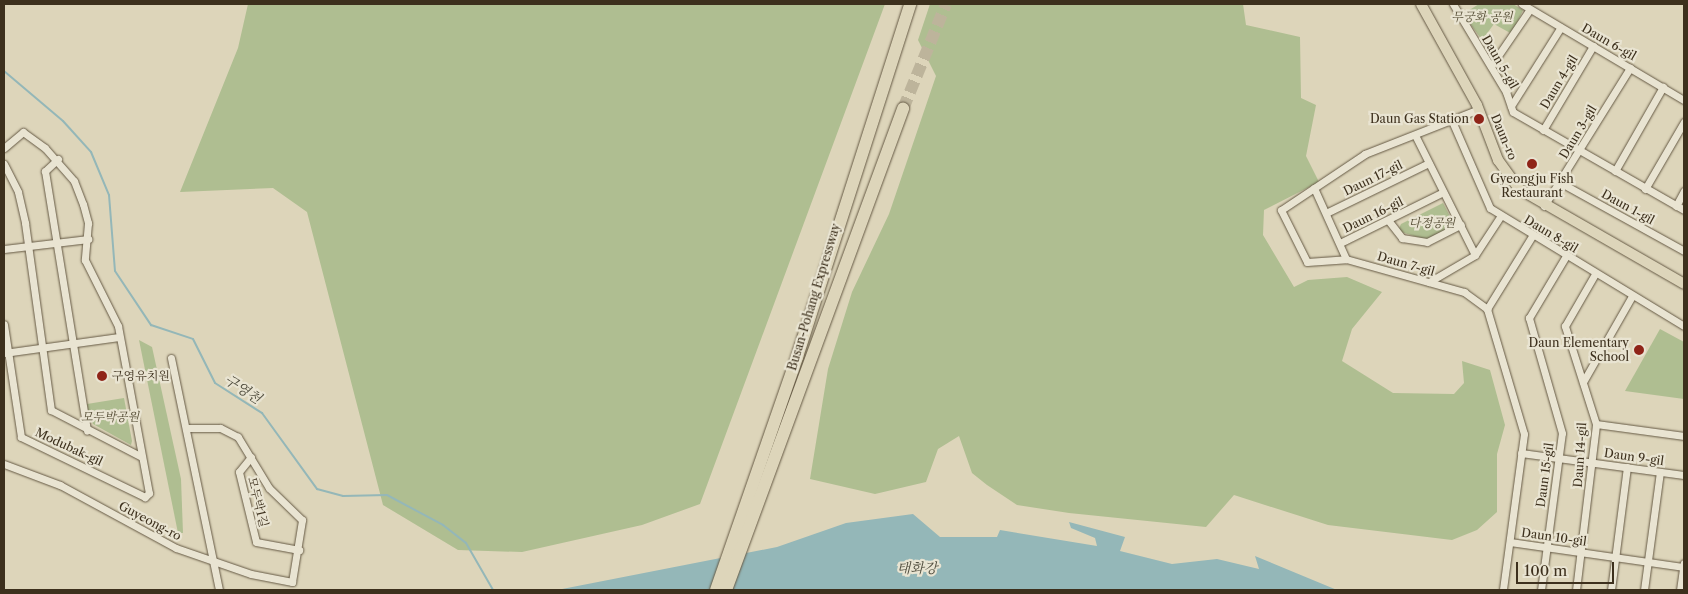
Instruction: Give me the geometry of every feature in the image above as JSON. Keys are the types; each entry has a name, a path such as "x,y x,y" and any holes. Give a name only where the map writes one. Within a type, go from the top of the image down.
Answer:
{"highway":[{"name":"Busan-Pohang Expressway","path":"716,590 910,4"},
{"name":"Busan-Pohang Expressway","path":"726,590 903,109"}],"main road":[{"name":"Daun-ro","path":"1421,4 1479,108 1498,160 1520,189 1544,206 1684,284"}],"street":[{"name":"Daun 5-gil","path":"1453,4 1491,66 1513,112 1684,210"},
{"name":"Daun 6-gil","path":"1522,4 1684,100"},
{"path":"1491,66 1530,9"},
{"name":"Daun 5-gil","path":"1511,106 1561,27"},
{"name":"Daun 4-gil","path":"1543,130 1594,46"},
{"name":"Daun 3-gil","path":"1544,206 1580,152 1630,68"},
{"path":"1615,171 1663,87"},
{"name":"Daun 7-gil","path":"1479,108 1452,121 1365,154 1281,210 1307,262 1346,258 1464,292 1487,309"},
{"name":"Daun 8-gil","path":"1452,121 1478,189 1500,216 1684,326"},
{"path":"1646,188 1681,134 1684,122"},
{"name":"Modubak-gil","path":"4,148 22,132 58,159 83,204 88,239 85,260 119,337 149,493 145,497 22,437 6,353 4,324"},
{"path":"1415,135 1475,255"},
{"name":"Modubak-gil","path":"58,159 46,171 60,242 87,431"},
{"name":"Daun 17-gil","path":"1326,214 1429,163"},
{"name":"Modubak-gil","path":"4,164 18,192 28,246 52,410 87,431 142,456"},
{"name":"Daun 1-gil","path":"1561,182 1684,251"},
{"name":"Daun 16-gil","path":"1314,188 1340,243 1444,192"},
{"path":"1676,206 1684,191"},
{"path":"1429,282 1475,255 1500,216"},
{"path":"1388,220 1402,238 1427,242 1460,225"},
{"path":"1503,590 1524,434 1487,309 1532,236"},
{"path":"4,249 88,239"},
{"path":"1340,243 1346,258"},
{"name":"Daun 15-gil","path":"1541,590 1560,458 1560,424 1530,318 1566,256"},
{"name":"Daun 14-gil","path":"1576,590 1593,462 1596,424 1565,326 1595,274"},
{"path":"1583,382 1632,296"},
{"path":"6,353 119,337"},
{"path":"171,358 219,590"},
{"path":"1596,424 1684,436"},
{"name":"모두박1길","path":"186,428 231,432 251,457 269,488 302,520 299,550 292,582"},
{"name":"Daun 9-gil","path":"1522,452 1684,475"},
{"name":"모두박1길","path":"251,457 239,472 256,542 299,550"},
{"name":"Guyeong-ro","path":"4,464 60,485 176,548 213,563 292,582"},
{"path":"1611,590 1627,467"},
{"path":"1644,590 1660,472"},
{"name":"Daun 10-gil","path":"1510,542 1684,567"},
{"path":"1680,590 1684,562"}],"green space":[{"path":"248,4 885,4 700,504 642,525 522,552 458,550 383,505 307,212 273,188 180,192 238,48"},
{"path":"930,4 1243,4 1246,25 1300,37 1301,98 1316,105 1306,156 1319,182 1264,210 1263,235 1294,287 1308,280 1347,277 1382,292 1352,329 1342,361 1393,393 1454,394 1464,383 1462,361 1490,370 1505,425 1497,454 1497,512 1477,530 1452,540 1328,525 1234,495 1206,527 1069,513 1017,505 987,485 972,473 959,436 938,449 926,482 875,494 810,479 828,369 852,292 889,214 936,76 918,40"},
{"name":"무궁화 공원","path":"1479,4 1513,4 1523,10 1512,34 1494,24 1482,40 1463,14"},
{"name":"다정공원","path":"1443,203 1455,226 1427,240 1398,231 1401,224"},
{"path":"1660,329 1684,342 1684,399 1625,391"},
{"path":"139,340 152,347 181,479 183,533 178,533"},
{"name":"모두박공원","path":"124,398 132,441 131,445 93,424 89,416 87,404"}],"water":[{"name":"태화강","path":"913,514 940,537 997,537 1000,530 1097,546 1095,538 1071,528 1069,522 1125,537 1120,551 1172,564 1217,559 1259,569 1255,556 1337,590 557,590 777,547 846,523"}],"waterway":[{"name":"구영천","path":"4,71 63,121 91,152 109,195 115,271 151,325 193,339 215,383 262,413 317,489 343,496 387,495 443,525 466,543 493,590"}],"tunnel":[{"path":"903,109 946,4"}],"place":[{"name":"Daun Gas Station","path":"1479,119"},
{"name":"Gyeongju Fish Restaurant","path":"1532,164"},
{"name":"Daun Elementary School","path":"1639,350"},
{"name":"구영유치원","path":"102,376"}]}
